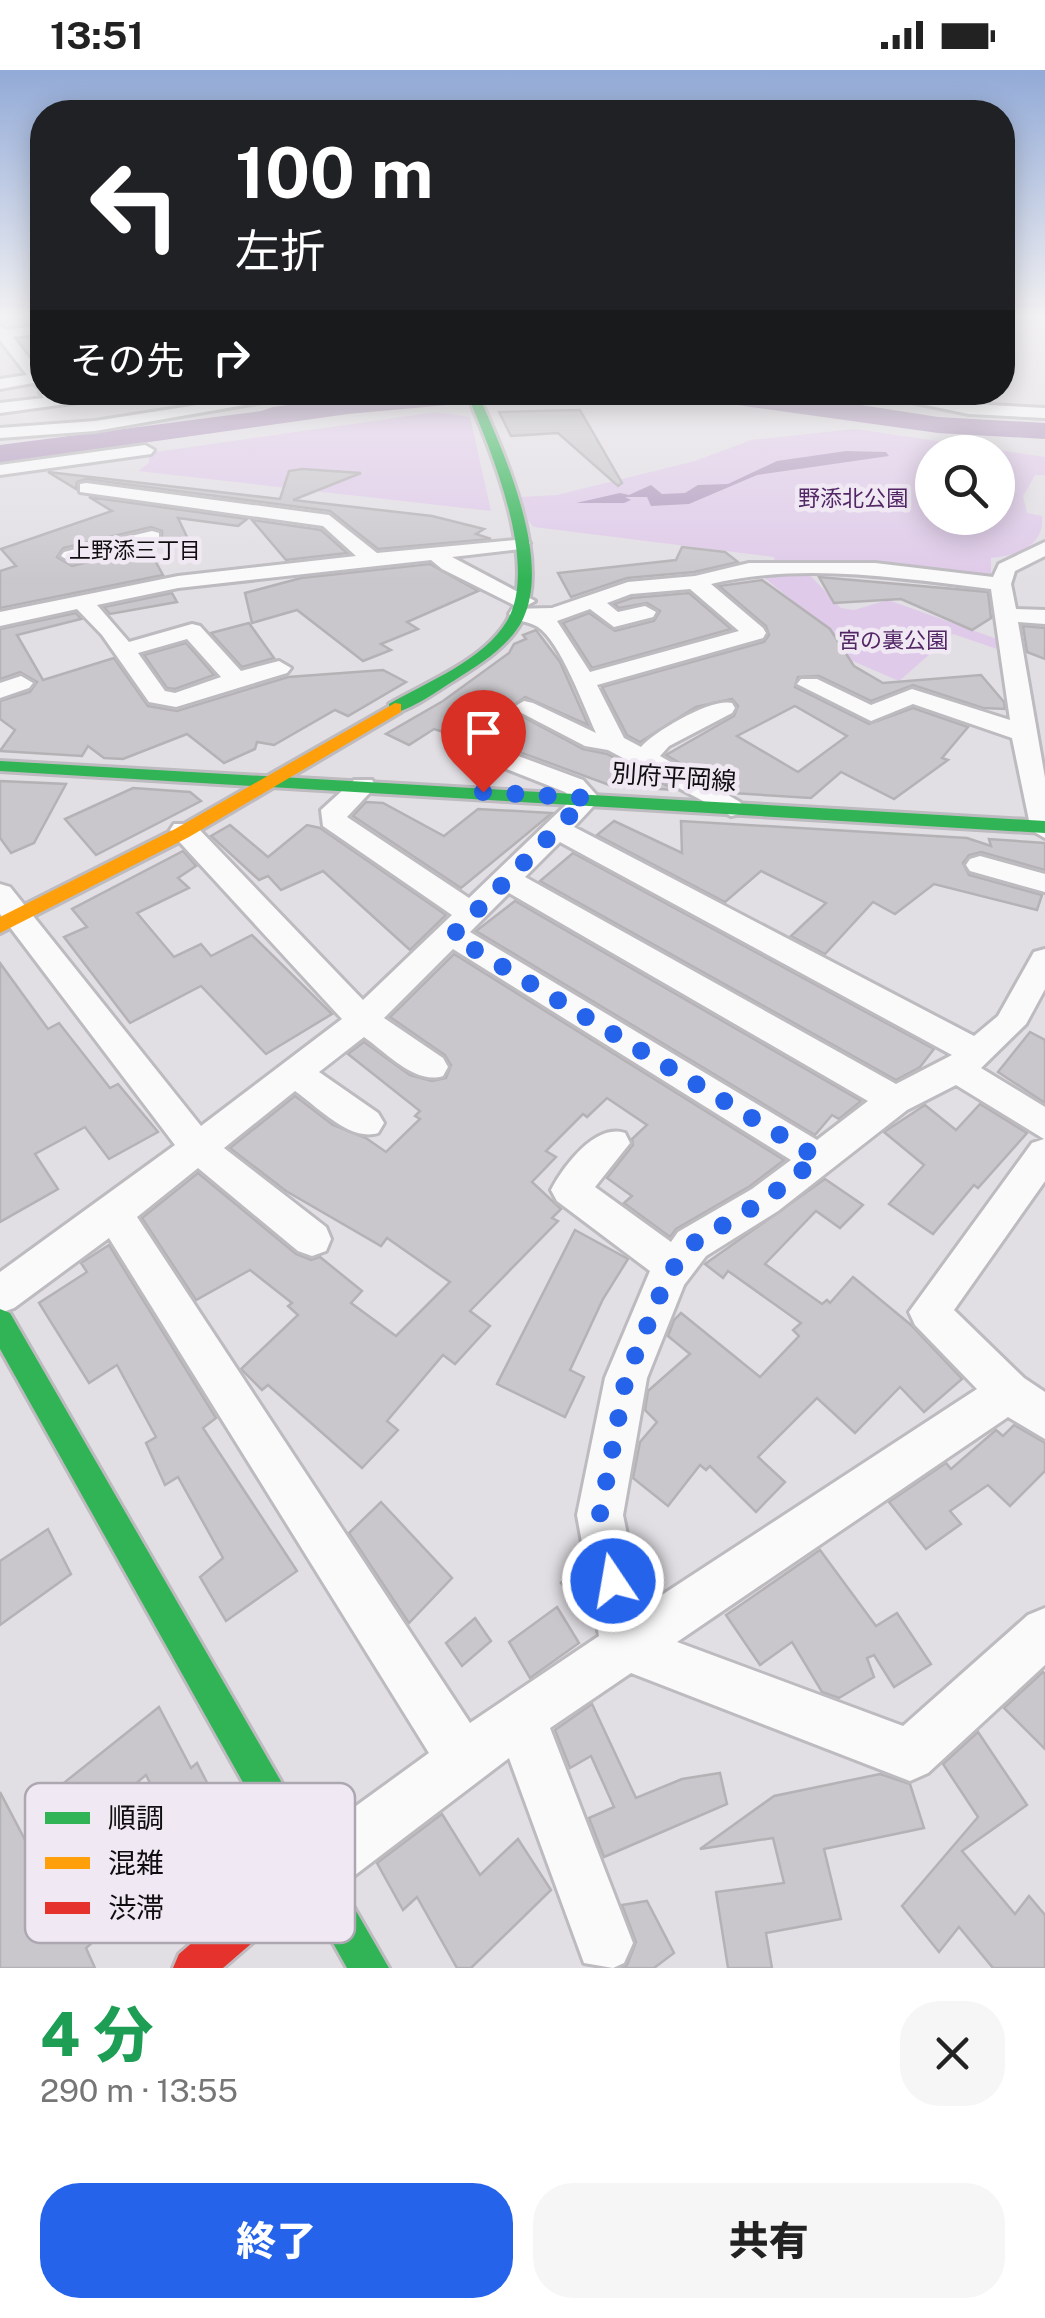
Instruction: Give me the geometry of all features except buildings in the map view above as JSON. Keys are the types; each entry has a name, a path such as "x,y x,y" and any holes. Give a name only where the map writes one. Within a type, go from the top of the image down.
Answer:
{"street":[{"path":"198,405 202,409"},
{"path":"0,433 95,426 228,405"},
{"path":"312,1239 197,1147 6,913 184,830 270,783 474,659 497,641 522,608 527,584 520,542 476,405"},
{"path":"945,405 1045,413"},
{"path":"0,470 96,456"},
{"path":"86,488 245,514 329,521 374,561"},
{"path":"70,556 161,553 374,561 520,542"},
{"path":"1042,552 1006,568 1000,584 1016,681 1031,722 1045,828"},
{"path":"0,619 80,602 161,553"},
{"path":"436,554 449,566 548,623 585,680 614,743"},
{"path":"522,608 554,615 641,585 695,582 748,569 875,569 1000,584"},
{"path":"585,680 755,633 695,582"},
{"path":"80,602 110,630 157,697 176,700 279,668"},
{"path":"594,602 614,620 644,612"},
{"path":"1006,615 1045,617"},
{"path":"124,650 192,632 236,680"},
{"path":"1016,681 1045,682"},
{"path":"819,694 872,714 903,692 1031,722"},
{"path":"524,708 594,742 614,743 731,808"},
{"path":"645,758 660,741 723,708"},
{"path":"0,1295 114,1213 363,1020 587,798 574,786 475,748"},
{"name":"別府平岡線","path":"0,766 1045,828"},
{"path":"362,786 334,810 333,820 461,925 818,1158"},
{"path":"557,829 966,1060 1045,1125"},
{"path":"184,830 363,1020 431,1067"},
{"path":"980,864 1045,883"},
{"path":"507,880 895,1100"},
{"path":"626,1647 600,1514 626,1378 668,1275 692,1244 765,1200 895,1100 966,1060 1010,1024 1039,981"},
{"path":"296,1074 366,1123"},
{"path":"589,1152 570,1190 676,1268"},
{"path":"355,1842 520,1718 626,1647 1027,1405 929,1312 1045,1153"},
{"path":"114,1213 464,1762"},
{"path":"0,1322 263,1783"},
{"path":"626,1647 910,1755 1045,1632"},
{"path":"520,1718 604,1943"},
{"path":"194,1968 222,1943"},
{"path":"355,1943 369,1968"}],"green space":[{"path":"437,412 470,417 491,511 138,471 149,463 149,453"},
{"name":"野添北公園","path":"855,429 915,438 915,535 1015,535 1015,453 1045,457 1045,475 1035,475 1023,496 1027,513 1042,516 1042,526 1027,548 991,558 991,581 775,565 774,557 534,527 528,521 521,497 557,495 695,461 752,440"},
{"name":"宮の裏公園","path":"756,571 807,572 841,608 854,610 888,600 1000,640 1003,651 953,634 899,681 839,655 817,621"}],"shaded area":[{"path":"369,405 0,456 0,449 227,423 273,407"},
{"path":"805,405 858,405 992,431 1045,426 1045,430 998,435"},
{"path":"846,451 886,452 889,456 757,475 689,504 651,506 647,497 625,497 631,500 624,503 576,503 620,493 629,495 651,485 662,494 685,493 698,485 728,484 777,461"}],"waterway":[{"path":"0,454 359,405"},
{"path":"807,405 938,425 1045,431"}],"traffic: fast":[{"path":"395,708 489,649 514,622 523,601 521,541 514,507 476,405"},
{"path":"0,766 1045,827"},
{"path":"0,1322 263,1783"},
{"path":"355,1943 369,1968"}],"traffic: slow":[{"path":"0,926 182,833 395,708"}],"traffic: jam":[{"path":"193,1968 222,1943"}],"district":[{"name":"上野添三丁目","path":"135,550"}],"route":[{"path":"483,792 587,798 452,936 818,1158 765,1200 692,1244 668,1275 626,1378 600,1514 613,1581"}]}
